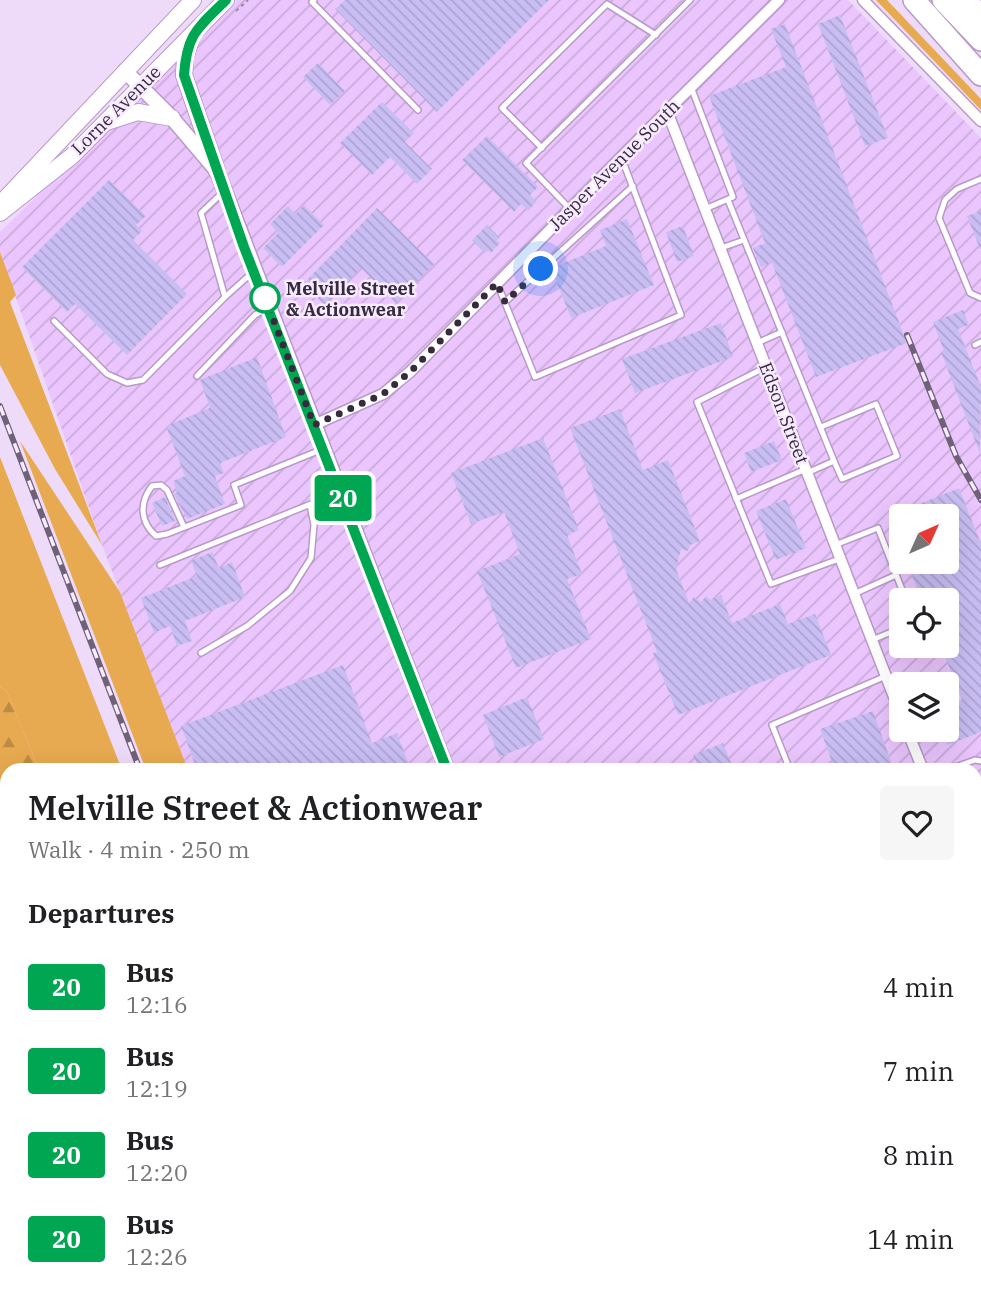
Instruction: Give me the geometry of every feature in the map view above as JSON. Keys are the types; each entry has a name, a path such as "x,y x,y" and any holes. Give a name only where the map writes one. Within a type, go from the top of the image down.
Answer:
{"highway":[{"path":"914,0 981,75"},
{"path":"943,0 981,40"},
{"path":"966,0 981,16"}],"main road":[{"name":"Lorne Avenue","path":"0,204 193,0"},
{"name":"Lorne Avenue","path":"0,213 72,156 226,0"},
{"path":"193,33 185,58 184,75 217,171"},
{"path":"104,123 138,112 172,118"}],"street":[{"name":"Jasper Avenue South","path":"314,425 383,394 410,372 779,0"},
{"path":"863,0 981,121"},
{"path":"125,71 172,118 217,171 444,763"},
{"name":"Edson Street","path":"667,111 889,684"},
{"path":"912,742 920,763"}],"lane":[{"path":"314,0 312,2 418,110"},
{"path":"570,209 526,163 690,0"},
{"path":"542,148 502,108 607,4 656,34"},
{"path":"691,87 733,197 705,209"},
{"path":"497,283 534,377 681,315 621,157"},
{"path":"981,178 957,189 945,200 939,218 970,293 981,298"},
{"path":"505,302 633,186"},
{"path":"224,190 201,213 225,297"},
{"path":"728,200 842,479 897,456 876,404 821,427"},
{"path":"720,248 744,240"},
{"path":"54,321 107,374 127,383 144,380 254,271"},
{"path":"197,376 255,315 268,307"},
{"path":"757,343 782,332"},
{"path":"766,367 697,402 771,584 841,559"},
{"path":"184,527 167,491 160,485 152,486 147,493 142,513 147,528 156,536 184,527 242,505 234,485 323,449"},
{"path":"736,499 834,461"},
{"path":"160,565 340,492"},
{"path":"201,653 247,626 290,591 311,558 314,525 310,505"},
{"path":"835,545 878,528 901,588"},
{"path":"854,594 896,575"},
{"path":"872,640 889,633"},
{"path":"787,763 772,725 886,676"}],"shaded area":[{"path":"237,0 848,0 981,138 981,763 185,763 102,545 0,252 0,232"}],"green space":[{"path":"876,0 887,0 981,99 981,110"},
{"path":"0,252 16,295 10,302 102,545 55,469 0,365"},
{"path":"20,441 120,592 185,763 143,763"},
{"path":"0,457 119,763 36,763 7,692 0,686"},
{"path":"0,686 7,692 36,763 0,763"}],"building":[{"path":"345,0 549,0 437,112 335,9"},
{"path":"840,15 888,138 865,146 818,24"},
{"path":"785,24 907,343 816,377 772,263 761,267 753,248 765,243 709,96 786,67 771,29"},
{"path":"318,63 345,91 330,105 303,77"},
{"path":"382,102 414,133 405,142 432,169 417,184 390,157 372,175 340,143"},
{"path":"487,136 538,187 530,195 536,202 528,211 521,204 514,212 462,160"},
{"path":"109,180 146,216 136,225 142,231 133,240 187,294 127,355 75,304 67,312 22,267"},
{"path":"304,205 324,225 282,267 263,248 278,233 270,224 288,206 296,214"},
{"path":"377,208 434,264 396,303 361,268 325,305 303,284"},
{"path":"981,211 981,249 980,249 967,216"},
{"path":"627,219 654,285 571,318 551,268 606,246 600,230"},
{"path":"487,225 500,238 497,240 500,243 491,253 488,250 485,253 472,240"},
{"path":"683,226 694,256 677,262 666,232"},
{"path":"963,310 969,325 958,329 981,387 980,454 941,352 944,351 933,322"},
{"path":"721,323 733,357 635,393 622,359"},
{"path":"257,357 286,437 220,463 224,473 215,476 225,504 187,519 174,494 177,492 173,481 185,476 166,426 210,408 200,380"},
{"path":"620,409 643,470 668,460 700,541 690,545 688,551 681,549 676,569 689,603 694,597 701,602 706,596 710,600 721,595 732,623 780,604 788,624 815,614 831,655 678,715 653,653 657,652 570,428"},
{"path":"543,438 579,530 567,535 582,574 567,579 591,639 516,668 477,571 520,554 504,512 471,524 451,473"},
{"path":"774,441 782,460 751,472 744,453"},
{"path":"959,488 981,544 981,732 959,740 959,701 962,700 959,692 959,672 951,672 946,658 959,658 959,588 917,588 912,576 959,574 959,504 920,504"},
{"path":"165,497 175,521 162,526 152,503"},
{"path":"786,499 806,548 776,560 756,511"},
{"path":"212,552 219,568 232,562 245,597 185,621 192,641 177,646 170,626 154,633 141,598 197,576 191,561"},
{"path":"343,665 372,743 397,733 408,763 194,763 181,726"},
{"path":"527,697 544,739 499,757 483,715"},
{"path":"873,711 892,763 832,763 820,729"},
{"path":"723,743 731,763 697,763 693,755"}],"railway":[{"path":"907,335 956,456 981,500"},
{"path":"0,406 137,763"}],"bus line":[{"name":"20","path":"226,0 193,33 185,58 184,75 244,247 444,763"}],"place":[{"name":"Melville Street & Actionwear","path":"265,298"}],"route":[{"path":"265,298 314,425 383,394 410,372 497,283 505,302 541,269"}]}
